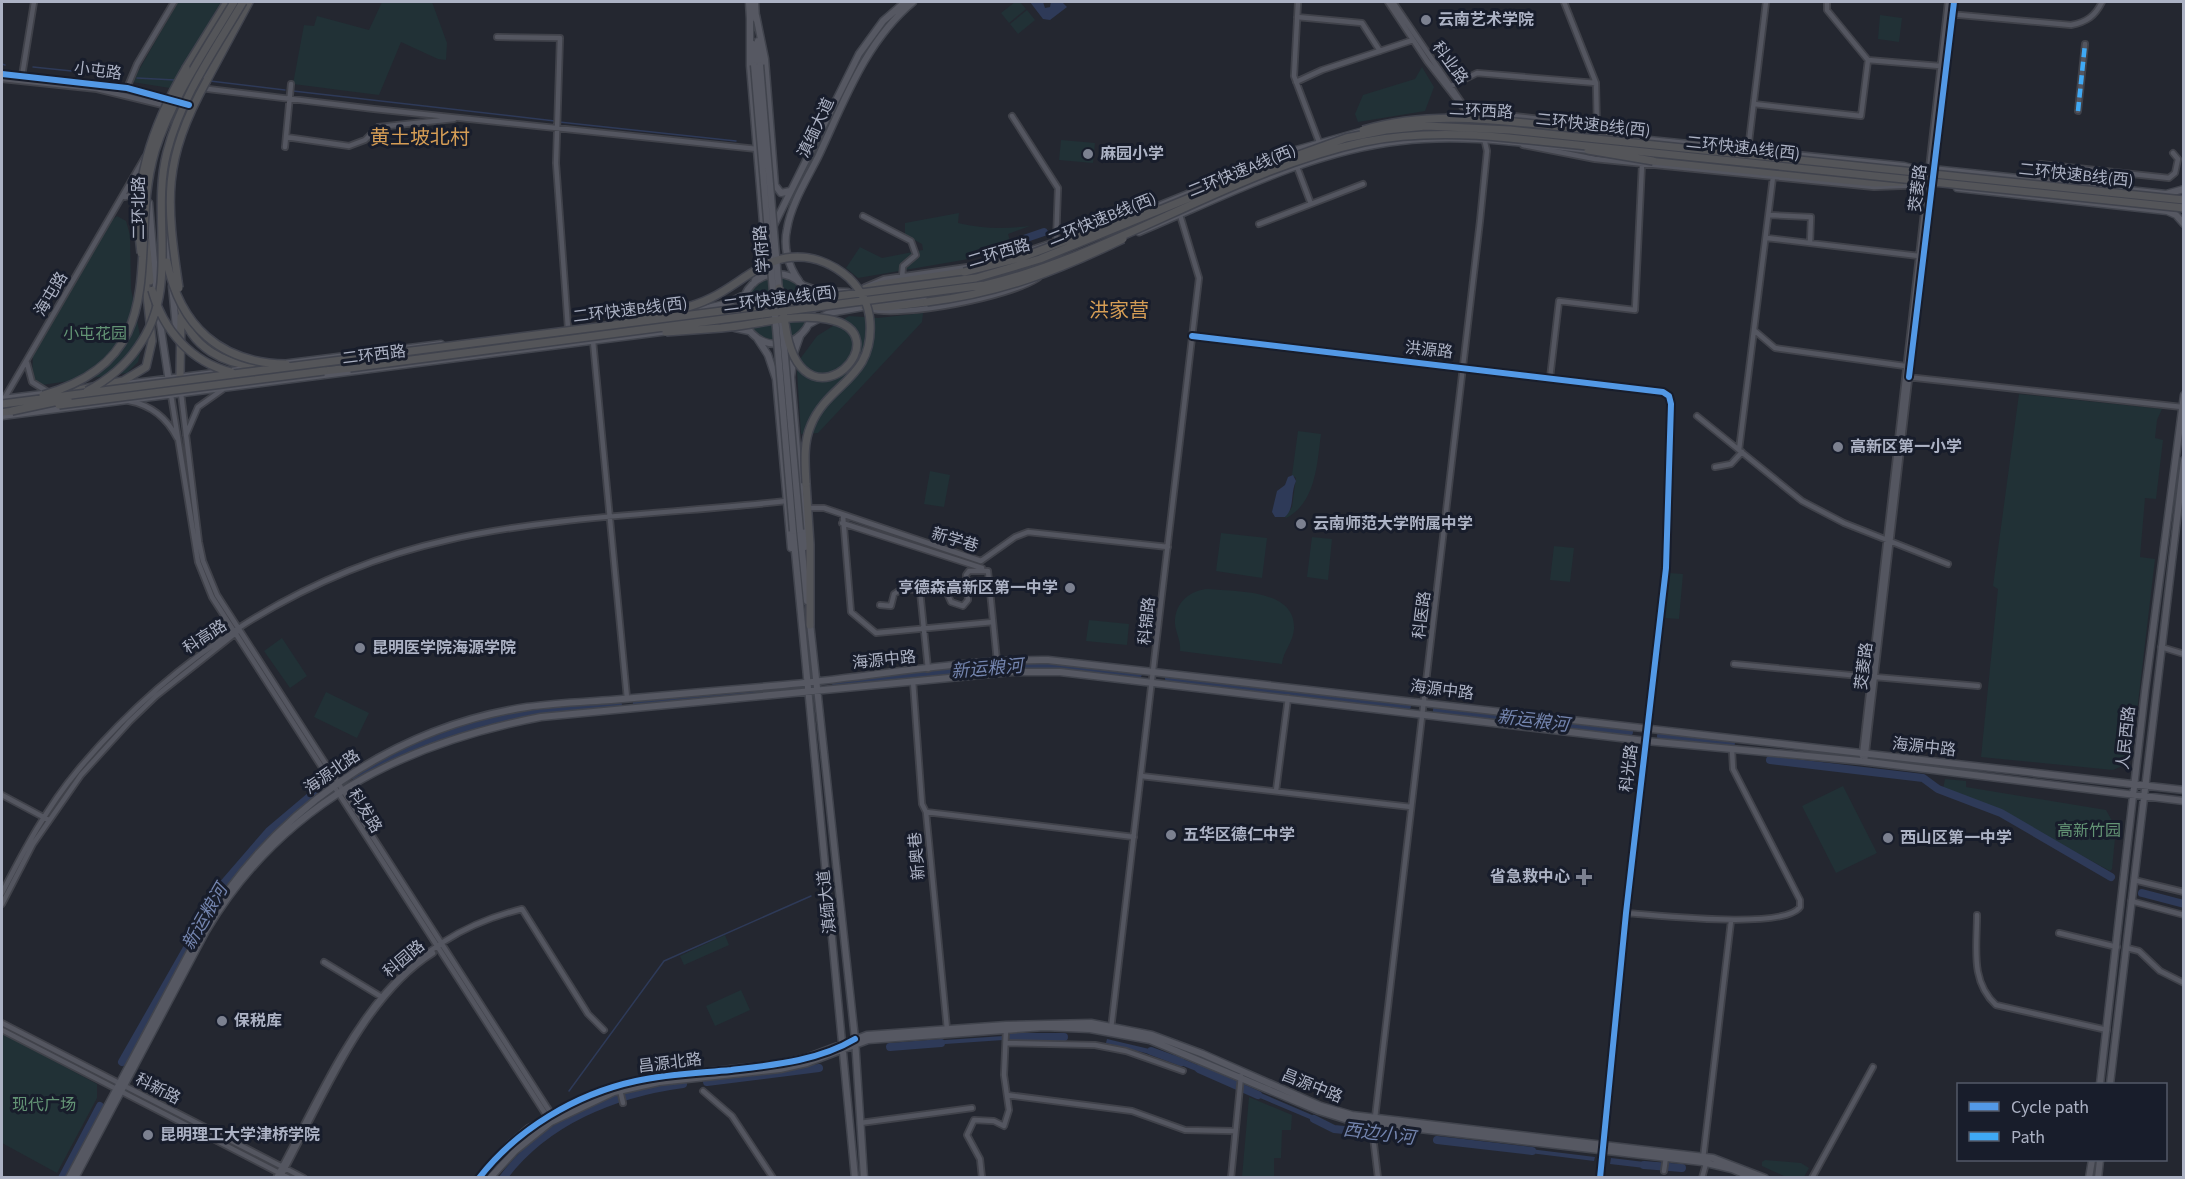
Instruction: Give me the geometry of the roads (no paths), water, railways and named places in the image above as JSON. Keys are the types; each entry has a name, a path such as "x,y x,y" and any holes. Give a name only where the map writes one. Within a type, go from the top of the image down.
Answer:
{"highway":[{"path":"73,391 123,381 146,368 152,341 137,216 140,186 149,146 178,80 228,2"},
{"path":"2,403 48,394 76,383 99,368 127,332 138,304 149,177 164,128 186,84 234,2"},
{"path":"2,414 51,404 86,391 112,375 132,355 151,326 160,300 163,268 162,175 172,135 193,88 243,2"},
{"path":"180,377 181,308 168,210 174,158 194,104 248,2"},
{"path":"1330,143 1380,126 1426,118 1486,120 1574,128 1614,136"},
{"name":"二环快速B线(西)","path":"345,360 984,277 1040,259 1330,143 1410,127 1474,127 2184,201"},
{"name":"二环快速A线(西)","path":"324,371 947,292 993,283 1043,267 1308,159 1379,140 1444,134 1548,142 2184,207"},
{"path":"1548,142 1642,160 1882,184 1902,182"},
{"path":"861,290 883,284 964,272 1020,258 1125,217 1191,197"},
{"path":"864,306 889,307 980,294 1028,281 1070,264 1172,214"},
{"path":"161,226 168,268 179,302 193,323 212,341 238,356 263,363 297,364 345,360"},
{"path":"146,227 149,272 156,303 173,334 193,354 218,369 239,374 276,375 324,371"},
{"path":"570,329 695,305 721,293 765,265 783,258 810,258 833,267 853,282 862,295 869,316 870,339 860,368 823,407 811,426 805,453 810,625"},
{"path":"630,332 713,329 751,325 782,321 793,319 803,318 826,319 842,324 852,334 855,355 846,370 826,378 814,375 802,366 788,338 785,324 783,312 779,288"},
{"path":"181,308 193,335 214,355 236,364 264,366"},
{"path":"2,403 345,360"},
{"path":"12,411 324,371"}],"main road":[{"name":"二环北路","path":"171,395 160,325 149,204 156,151 170,108 228,2"},
{"name":"二环北路","path":"181,393 165,204 169,164 185,113 248,2"},
{"name":"学府路","path":"749,2 753,15 796,531"},
{"name":"学府路","path":"754,283 762,256 764,235 749,61 755,2"},
{"name":"滇缅大道","path":"762,256 792,188 858,54 883,21 904,2"},
{"name":"滇缅大道","path":"800,283 790,266 786,246 792,211 861,65 888,25 913,2"},
{"path":"753,15 765,59 774,174 779,191 786,193 792,188"},
{"name":"学府路","path":"757,65 779,288 796,531"},
{"name":"二环西路","path":"800,283 826,292 861,290 983,273 1095,232 1319,142 1377,128 1426,122 1475,123 1614,136 1904,166 1931,171"},
{"name":"二环西路","path":"809,324 825,314 864,306 979,290 1054,267 1297,167 1341,152 1388,142 1435,138 1485,140 1930,183"},
{"path":"1931,171 1948,179 2184,207"},
{"path":"1931,171 2169,194 2184,189"},
{"path":"759,176 768,180 774,174"},
{"path":"1930,183 1948,179 2184,201"},
{"path":"1930,183 2169,211 2178,216 2184,224"},
{"path":"2130,207 2138,200 2138,194 2132,190"},
{"path":"800,336 781,344 765,343 749,331 742,313 746,294 754,283 775,274 789,276 800,283 812,303 809,324 800,336 794,352 791,373 806,508"},
{"path":"861,290 856,300 864,306"},
{"name":"二环西路","path":"2,403 54,393 570,329 687,312 724,305 746,294"},
{"path":"687,312 695,319 690,328"},
{"name":"二环西路","path":"2,414 171,395 690,328 728,327 749,331"},
{"name":"滇缅大道","path":"757,338 768,355 775,376 786,501 802,626"},
{"path":"775,376 777,370 782,367 788,368 791,373"},
{"name":"人民西路","path":"2100,1083 2133,795 2184,396"},
{"name":"人民西路","path":"2109,1083 2184,460"},
{"name":"滇缅大道","path":"796,531 817,681 855,1042 864,1178"},
{"name":"滇缅大道","path":"796,531 807,682 855,1178"},
{"name":"海源中路","path":"807,682 997,661 1048,660 1154,670 1648,727 2184,801"},
{"name":"海源中路","path":"808,692 1034,671 1422,713 1732,750 1864,757 2184,790"},
{"name":"海源北路","path":"75,1178 120,1087 225,891 267,843 336,783 394,748 484,717 527,707 807,682"},
{"name":"海源北路","path":"69,1178 221,907 270,847 340,790 407,756 445,741 511,723 541,717 808,692"},
{"name":"昌源中路","path":"855,1042 867,1035 1044,1022 1111,1029 1178,1049 1332,1110 1374,1120 1705,1160 1754,1178"},
{"name":"昌源中路","path":"855,1042 1063,1027 1111,1029"},
{"name":"昌源北路","path":"490,1178 515,1151 551,1119 620,1092 659,1082 780,1069 844,1048 855,1042"},
{"name":"昌源北路","path":"479,1178 508,1144 613,1087 637,1081 779,1064 844,1048"},
{"name":"昌源中路","path":"1602,1147 1666,1159 1705,1160"},
{"path":"2089,1178 2091,1161"},
{"path":"2098,1178 2100,1161"},
{"name":"昌源中路","path":"1745,1174 1765,1178"}],"street":[{"path":"22,76 34,2"},
{"path":"127,88 137,64 174,2"},
{"path":"1298,2 1296,82 1319,142"},
{"name":"科业路","path":"1388,2 1468,114"},
{"name":"科业路","path":"1393,2 1468,114"},
{"path":"1564,2 1596,83 1597,129"},
{"path":"1748,150 1766,2"},
{"path":"1827,2 1827,10 1868,60 1940,66"},
{"name":"茭菱路","path":"1931,171 1949,14 1948,2"},
{"name":"茭菱路","path":"1864,757 1930,183 1940,66 1949,14 1954,2"},
{"path":"1949,14 2071,25 2088,20 2096,13 2102,2"},
{"path":"1297,17 1362,23 1380,51"},
{"path":"497,37 560,38 556,163 570,329"},
{"path":"1296,82 1413,40"},
{"path":"2078,111 2085,44"},
{"path":"1754,104 1861,116 1868,60"},
{"path":"1451,86 1477,72 1596,83"},
{"name":"小屯路","path":"2,74 127,88 189,105"},
{"name":"小屯路","path":"2,80 97,89 185,113"},
{"path":"285,147 291,84"},
{"path":"198,87 417,113 557,124 757,149"},
{"name":"海屯路","path":"2,403 121,201 170,108"},
{"path":"417,113 418,123"},
{"path":"1468,114 1485,140"},
{"path":"1426,122 1468,114 1575,124 1614,136"},
{"path":"861,290 878,281 988,263 1057,244 1058,188 1012,117"},
{"path":"286,137 349,146 365,140 378,127 460,118"},
{"name":"科医路","path":"1378,1178 1373,1136 1374,1120 1487,151 1485,140"},
{"path":"1509,142 1582,157 1879,188 1930,183"},
{"path":"2040,164 2165,178 2175,173 2181,159 2173,153"},
{"path":"1550,378 1559,302 1635,310 1642,164"},
{"path":"1297,167 1311,204"},
{"path":"1715,467 1731,464 1740,451 1773,177"},
{"name":"茭菱路","path":"1907,377 1905,366 1930,183"},
{"path":"1259,224 1363,184"},
{"path":"121,201 127,195 137,194 145,197 149,204"},
{"name":"科锦路","path":"1111,1029 1154,670 1198,269 1180,215"},
{"path":"1770,215 1811,217 1810,243"},
{"path":"862,216 908,239 915,246 916,255 903,266 902,277"},
{"path":"1767,238 1919,256"},
{"path":"1755,331 1775,348 1905,366"},
{"name":"洪源路","path":"1192,336 1663,392"},
{"path":"593,341 627,698"},
{"path":"27,361 32,382 40,389 54,393"},
{"path":"1907,377 2182,407"},
{"path":"183,447 198,407 215,393 234,387"},
{"name":"科光路","path":"1600,1178 1626,913 1666,568 1671,404 1669,396 1663,392"},
{"name":"科发路","path":"181,393 183,447 198,562 212,597 336,783 551,1119"},
{"name":"科发路","path":"171,395 183,447"},
{"path":"123,401 140,404 160,415 183,447"},
{"path":"1697,416 1802,501 1844,523 1948,564"},
{"name":"科高路","path":"2,893 77,772 126,717 186,664 308,589 402,552 481,533 786,501"},
{"name":"新学巷","path":"806,508 824,508 981,561 1015,537 1028,532 1168,547"},
{"path":"843,516 851,612 876,633 993,622"},
{"path":"842,523 988,571 997,661"},
{"path":"2174,534 2184,537"},
{"path":"981,561 982,570"},
{"path":"880,605 891,606 894,594 903,588 920,591 930,586 940,587 946,591 951,602 963,606 968,600 966,575 969,571 982,570"},
{"path":"920,591 928,669"},
{"path":"2161,647 2184,654"},
{"path":"1734,664 1978,686"},
{"name":"新奥巷","path":"913,681 922,804 926,812 947,1029"},
{"path":"1276,791 1288,698"},
{"path":"1626,913 1731,921 1790,916 1800,907 1800,900 1733,769 1732,750"},
{"path":"1141,776 1411,807"},
{"path":"2,795 47,819"},
{"path":"926,812 1134,837"},
{"name":"科高路","path":"2,904 47,819"},
{"path":"2134,880 2184,892"},
{"path":"2131,901 2184,915"},
{"path":"439,947 463,930 491,916 522,909 588,1014 604,1030"},
{"path":"1977,915 1978,981 1984,993 1996,1005 2106,1030"},
{"path":"1703,1176 1731,921"},
{"path":"2059,933 2117,947"},
{"name":"科园路","path":"284,1167 353,1034 380,996 414,962 439,947"},
{"name":"科园路","path":"279,1175 356,1036 373,1011 416,965 439,947"},
{"path":"2127,948 2139,951 2160,971 2184,983"},
{"path":"324,962 380,996"},
{"name":"科新路","path":"2,1023 279,1175 289,1178"},
{"name":"科新路","path":"2,1030 304,1178"},
{"path":"982,1178 984,1175 980,1159 967,1135 974,1120 994,1121 1004,1126 1009,1110 1006,1030"},
{"path":"1006,1043 1095,1045 1126,1051 1183,1071"},
{"path":"1812,1178 1873,1067"},
{"path":"1231,1178 1234,1131 1242,1075"},
{"path":"703,1090 732,1116 773,1178"},
{"path":"620,1092 623,1101"},
{"path":"1007,1095 1132,1111 1185,1130 1234,1131"},
{"path":"860,1123 972,1108"},
{"path":"1664,1171 1666,1159"}],"water":[{"path":"1030,2 1043,2 1045,8 1050,7 1051,2 1062,2 1067,7 1050,20 1043,19"},
{"path":"1293,475 1296,481 1290,509 1285,517 1275,517 1272,512 1277,491 1285,485 1288,477"},
{"path":"1003,1036 1003,1040 931,1045 931,1041"},
{"path":"1107,1039 1162,1052 1161,1057 1106,1043"},
{"path":"1173,1055 1208,1069 1206,1075 1171,1061"},
{"path":"1249,1088 1326,1121 1324,1125 1248,1093"},
{"path":"1521,1148 1595,1157 1594,1161 1521,1152"},
{"path":"1611,1158 1653,1163 1653,1169 1610,1164"}],"waterway":[{"path":"33,67 120,76"},
{"path":"137,78 175,80"},
{"path":"210,81 285,90"},
{"path":"293,91 555,121"},
{"path":"559,122 736,141"},
{"path":"1012,243 1044,232"},
{"name":"新运粮河","path":"836,683 1029,664 1138,674"},
{"name":"新运粮河","path":"1169,678 1407,706"},
{"path":"637,703 788,688"},
{"name":"新运粮河","path":"356,777 430,742 487,722 534,712 618,705"},
{"name":"新运粮河","path":"1437,710 1629,732"},
{"name":"新运粮河","path":"1661,736 1731,743"},
{"path":"1770,760 1923,778 1938,789 2001,813 2111,877"},
{"name":"新运粮河","path":"122,1062 224,883 269,831 314,793"},
{"path":"2142,893 2184,904"},
{"path":"569,1091 664,961 811,896"},
{"name":"西边小河","path":"1013,1037 1064,1037"},
{"name":"西边小河","path":"890,1047 941,1043"},
{"name":"西边小河","path":"1151,1051 1181,1062"},
{"name":"西边小河","path":"707,1082 819,1068"},
{"name":"西边小河","path":"1199,1069 1258,1095"},
{"name":"西边小河","path":"503,1178 539,1141 583,1113 632,1094 683,1084"},
{"name":"新运粮河","path":"62,1178 100,1106"},
{"name":"西边小河","path":"1314,1119 1334,1129 1344,1130"},
{"name":"西边小河","path":"1437,1140 1532,1151"},
{"name":"西边小河","path":"1644,1165 1682,1168"}],"place":[{"name":"云南艺术学院","path":"1426,20"},
{"name":"麻园小学","path":"1088,154"},
{"name":"高新区第一小学","path":"1838,447"},
{"name":"云南师范大学附属中学","path":"1301,524"},
{"name":"亨德森高新区第一中学","path":"1070,588"},
{"name":"昆明医学院海源学院","path":"360,648"},
{"name":"五华区德仁中学","path":"1171,835"},
{"name":"西山区第一中学","path":"1888,838"},
{"name":"省急救中心","path":"1584,877"},
{"name":"保税库","path":"222,1021"},
{"name":"昆明理工大学津桥学院","path":"148,1135"}],"district":[{"name":"黄土坡北村","path":"420,138"},
{"name":"洪家营","path":"1119,311"}],"park label":[{"name":"小屯花园","path":"95,334"},
{"name":"高新竹园","path":"2089,831"},
{"name":"现代广场","path":"44,1105"}]}
